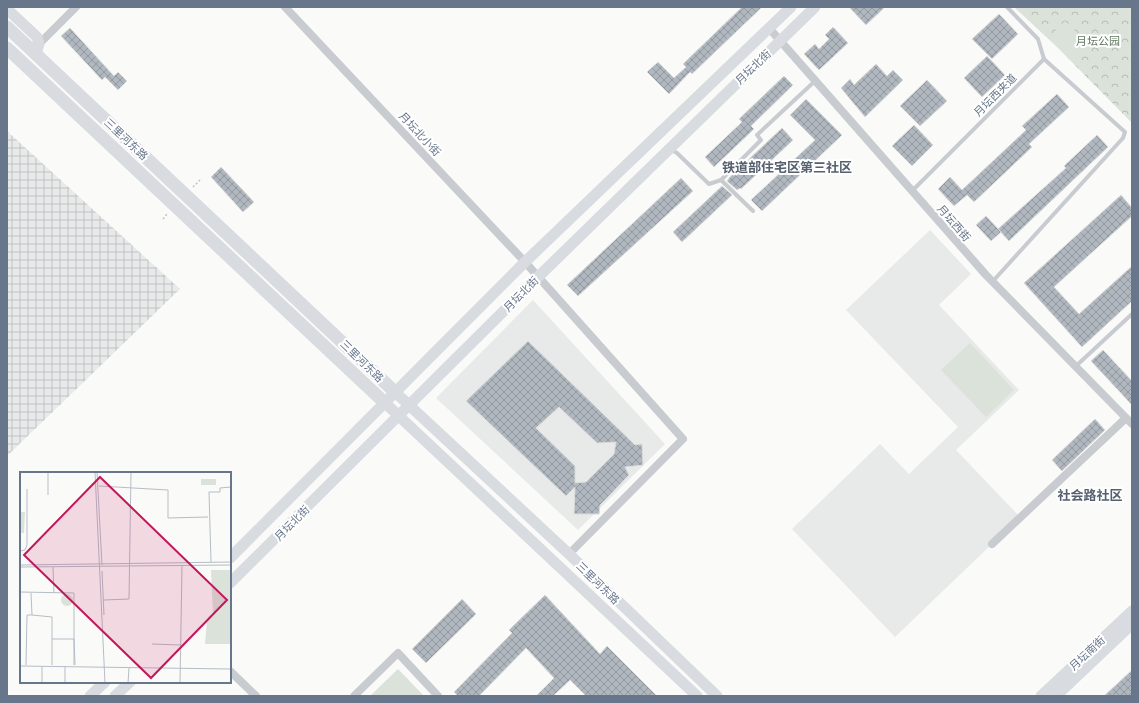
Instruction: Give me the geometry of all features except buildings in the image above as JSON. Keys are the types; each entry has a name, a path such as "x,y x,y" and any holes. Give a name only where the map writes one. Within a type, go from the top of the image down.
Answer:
{"main road":[{"name":"月坛北街","path":"231,557 385,403 396,394 525,262 790,7"},
{"name":"月坛北街","path":"231,582 400,416 538,277 815,7"},
{"path":"7,9 37,37 37,49"},
{"name":"三里河东路","path":"7,27 37,49 408,407 568,554 717,696"},
{"name":"三里河东路","path":"7,48 697,696"},
{"name":"月坛南街","path":"1041,696 1132,611"},
{"name":"月坛南街","path":"1056,696 1132,624"},
{"path":"90,696 104,683"},
{"path":"115,696 129,683"}],"street":[{"path":"37,49 76,7"},
{"name":"月坛北小街","path":"285,7 525,262 683,439 568,554"},
{"name":"月坛西街","path":"769,28 781,39 815,81 992,282 1129,421"},
{"path":"992,544 1129,421"},
{"path":"354,696 398,653 438,696"},
{"path":"231,672 256,696"}],"lane":[{"path":"992,282 1123,138 1125,132 1044,59 1038,39 1006,7"},
{"name":"月坛西夹道","path":"912,191 1044,59"},
{"path":"670,149 677,153 709,184 721,180 761,140 757,134 815,81"},
{"path":"721,180 753,211"},
{"path":"1076,366 1132,314"}],"shaded area":[{"path":"7,131 180,289 7,456"},
{"path":"930,230 971,274 939,305 1019,390 956,450 1020,517 895,637 792,529 880,444 909,474 958,427 846,310"},
{"path":"533,300 665,444 578,530 436,398"}],"green space":[{"name":"月坛公园","path":"1014,7 1132,7 1132,123 1057,47"},
{"path":"1065,21 1089,44 1074,59 1050,36"},
{"path":"970,343 1014,390 986,417 941,370"},
{"path":"398,669 424,696 370,696"}],"district":[{"name":"铁道部住宅区第三社区","path":"787,167"},
{"name":"社会路社区","path":"1090,495"}]}
